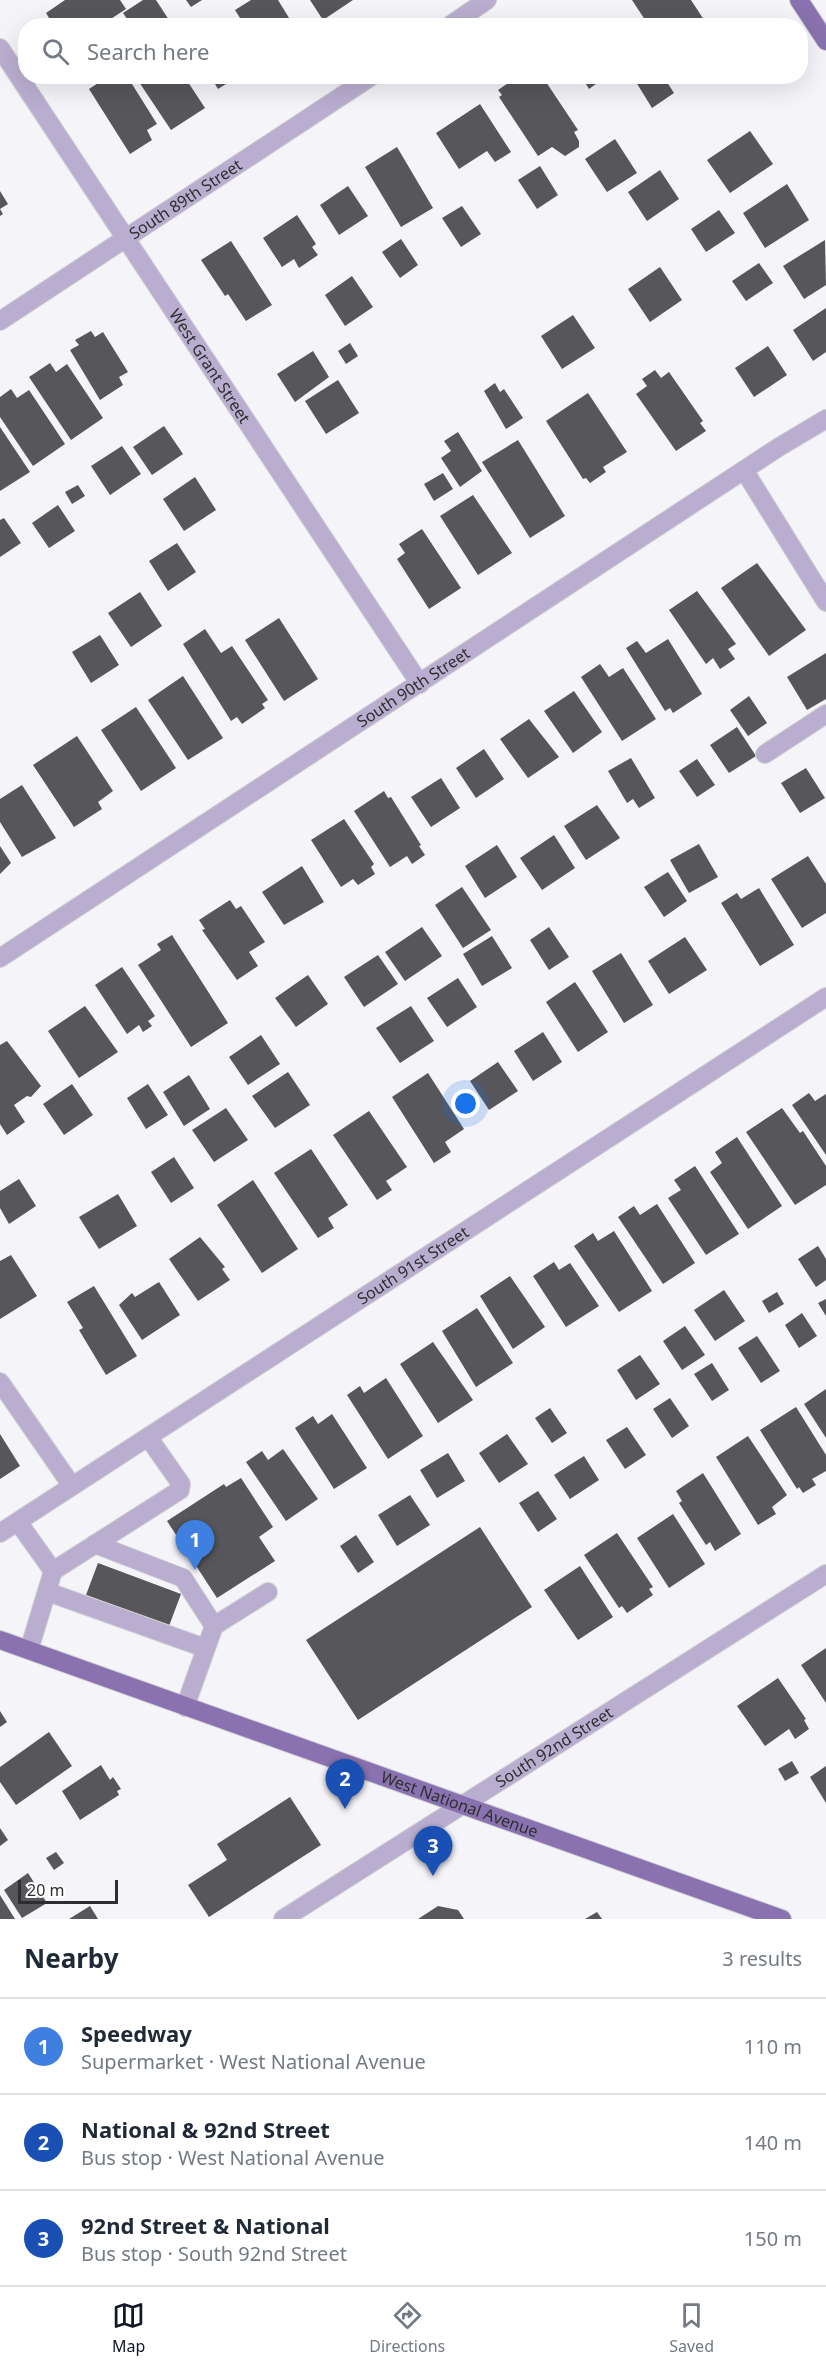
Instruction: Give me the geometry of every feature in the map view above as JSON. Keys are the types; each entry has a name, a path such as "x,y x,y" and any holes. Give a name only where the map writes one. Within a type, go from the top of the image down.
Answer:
{"main road":[{"path":"799,0 826,41"},
{"name":"West National Avenue","path":"0,1640 782,1919"}],"street":[{"path":"461,18 488,0"},
{"name":"West Grant Street","path":"0,48 18,75"},
{"name":"West Grant Street","path":"24,84 420,684"},
{"name":"South 89th Street","path":"0,321 360,84"},
{"name":"South 90th Street","path":"0,958 826,419"},
{"path":"744,471 826,602"},
{"path":"765,754 826,714"},
{"name":"South 91st Street","path":"0,1533 826,997"},
{"path":"0,1382 72,1486"},
{"path":"29,1650 53,1571 180,1490 181,1484 148,1437"},
{"path":"18,1522 53,1571"},
{"path":"95,1544 183,1578 214,1626"},
{"name":"South 92nd Street","path":"283,1919 826,1574"},
{"path":"48,1592 206,1648"},
{"path":"185,1707 214,1626 268,1592"}],"building":[{"path":"65,0 120,0 126,9 112,18 49,18 46,13"},
{"path":"143,0 156,0 168,18 126,18 123,13"},
{"path":"186,0 202,0 191,7"},
{"path":"251,0 278,0 289,18 240,18 235,10"},
{"path":"310,0 353,0 326,18 322,18"},
{"path":"632,0 691,0 703,18 644,18"},
{"path":"97,84 132,84 157,124 147,130 152,140 130,154 89,89"},
{"path":"140,84 189,84 205,108 171,130"},
{"path":"215,84 226,84 218,89"},
{"path":"507,84 547,84 578,130 574,132 579,141 579,147 565,156 552,147 538,156 499,97 502,95 498,90"},
{"path":"586,84 596,84 589,89"},
{"path":"637,84 668,84 674,93 652,108"},
{"path":"480,104 511,152 495,162 487,151 459,169 436,133"},
{"path":"750,131 773,164 730,193 707,160"},
{"path":"615,139 637,173 607,192 585,159"},
{"path":"397,147 433,208 401,227 365,167"},
{"path":"540,166 558,195 537,209 518,180"},
{"path":"660,170 679,199 647,221 628,192"},
{"path":"787,184 809,220 765,248 743,213"},
{"path":"348,186 368,216 339,235 320,205"},
{"path":"0,191 8,204 0,209"},
{"path":"462,206 481,234 461,247 442,218"},
{"path":"719,210 735,233 706,252 691,229"},
{"path":"297,215 316,244 312,247 318,255 299,268 294,259 282,267 263,238"},
{"path":"401,239 418,265 400,278 382,252"},
{"path":"825,240 826,285 804,299 783,266"},
{"path":"231,241 272,305 246,321 228,294 225,296 201,260"},
{"path":"759,263 773,283 746,301 732,281"},
{"path":"660,267 682,300 650,322 628,289"},
{"path":"352,276 373,307 345,326 325,295"},
{"path":"826,308 826,352 813,361 793,330"},
{"path":"573,315 595,348 562,369 541,336"},
{"path":"91,331 95,337 103,332 128,372 119,377 123,385 100,400 70,350 79,345 75,340"},
{"path":"350,343 358,356 346,364 338,351"},
{"path":"768,346 787,375 754,397 735,368"},
{"path":"313,351 329,377 295,402 277,374"},
{"path":"50,363 56,372 67,364 103,418 71,440 29,377"},
{"path":"655,370 661,378 669,372 703,421 700,423 706,431 676,451 636,394 647,386 642,379"},
{"path":"338,380 359,413 326,434 305,401"},
{"path":"495,383 500,392 504,389 523,418 506,429 484,391"},
{"path":"11,389 17,398 29,390 65,444 33,466 0,417 0,397"},
{"path":"588,393 627,452 603,467 606,472 590,483 586,478 583,479 546,421"},
{"path":"164,426 183,454 152,475 133,447"},
{"path":"0,427 30,472 0,491"},
{"path":"458,432 482,471 460,487 441,458 451,451 444,441"},
{"path":"518,440 565,516 530,538 482,462"},
{"path":"122,446 141,474 110,495 91,466"},
{"path":"443,473 453,489 434,501 424,484"},
{"path":"195,477 216,510 184,531 163,499"},
{"path":"78,485 85,496 72,504 65,492"},
{"path":"473,495 512,553 478,575 440,516"},
{"path":"58,505 75,531 49,548 32,523"},
{"path":"4,518 21,543 0,557 0,520"},
{"path":"422,529 461,588 429,609 397,559 405,553 399,544"},
{"path":"177,543 196,572 168,591 149,561"},
{"path":"757,563 806,630 769,656 721,588"},
{"path":"697,591 736,644 728,649 735,659 720,669 713,658 706,664 669,610"},
{"path":"140,592 162,626 131,647 108,613"},
{"path":"279,618 318,679 284,701 245,640"},
{"path":"205,629 221,653 232,646 268,700 262,704 265,708 242,724 237,717 231,721 183,644"},
{"path":"100,635 119,665 91,683 72,652"},
{"path":"668,639 702,694 673,713 670,708 665,711 626,648 637,641 646,653"},
{"path":"826,653 826,699 807,710 787,677"},
{"path":"600,664 609,677 623,668 656,719 622,741 581,677"},
{"path":"183,676 223,738 188,760 148,700"},
{"path":"574,691 602,732 573,753 544,711"},
{"path":"749,696 767,723 748,736 730,710"},
{"path":"136,707 176,768 141,791 101,730"},
{"path":"529,719 559,757 528,778 500,739"},
{"path":"737,727 756,756 729,773 710,745"},
{"path":"77,736 113,791 98,802 102,809 74,827 33,765"},
{"path":"484,749 504,779 476,798 456,768"},
{"path":"631,758 655,798 639,808 633,799 627,803 608,771"},
{"path":"697,759 715,785 697,797 679,771"},
{"path":"806,768 825,798 800,813 781,783"},
{"path":"441,778 460,808 431,827 411,797"},
{"path":"22,785 56,838 22,857 0,822 0,799"},
{"path":"384,791 388,798 391,797 425,855 412,864 407,856 390,867 354,811"},
{"path":"597,805 620,838 586,860 564,826"},
{"path":"344,819 374,864 371,867 375,874 358,885 353,879 341,887 311,840"},
{"path":"554,835 575,868 542,890 520,858"},
{"path":"699,844 718,877 689,893 670,860"},
{"path":"497,845 517,877 485,898 465,866"},
{"path":"0,846 11,863 0,874"},
{"path":"808,856 826,884 826,913 802,928 771,879"},
{"path":"302,866 324,902 284,925 262,892"},
{"path":"668,872 687,901 664,917 644,887"},
{"path":"462,887 491,930 463,948 435,905"},
{"path":"759,888 794,945 760,966 721,903 737,893 741,899"},
{"path":"230,900 236,909 241,906 265,942 249,952 258,966 237,980 202,930 205,929 199,920"},
{"path":"422,927 442,956 405,981 385,952"},
{"path":"549,927 569,957 549,970 530,940"},
{"path":"172,935 228,1023 191,1047 138,965 161,950 157,944"},
{"path":"492,936 512,968 482,986 463,954"},
{"path":"685,937 707,970 669,994 648,961"},
{"path":"621,953 653,1005 624,1023 592,971"},
{"path":"378,955 398,984 364,1007 344,977"},
{"path":"122,967 155,1016 148,1021 152,1026 143,1032 139,1025 127,1034 95,985"},
{"path":"308,975 328,1004 296,1027 275,998"},
{"path":"458,978 477,1007 447,1027 427,998"},
{"path":"575,982 608,1032 578,1052 546,1002"},
{"path":"85,1006 118,1052 79,1078 48,1031"},
{"path":"411,1006 434,1041 400,1063 376,1028"},
{"path":"543,1032 562,1062 533,1081 514,1051"},
{"path":"261,1035 280,1064 248,1085 229,1057"},
{"path":"7,1041 41,1086 31,1097 27,1096 14,1105 25,1122 7,1135 0,1124 0,1045"},
{"path":"498,1062 518,1091 489,1110 470,1081"},
{"path":"288,1072 310,1105 275,1128 252,1096"},
{"path":"428,1073 464,1129 445,1142 451,1152 434,1163 392,1097"},
{"path":"189,1075 210,1109 184,1126 163,1092"},
{"path":"72,1084 93,1115 64,1135 43,1104"},
{"path":"148,1084 168,1115 146,1129 127,1098"},
{"path":"809,1093 815,1101 826,1094 826,1155 792,1105"},
{"path":"226,1108 248,1140 214,1162 192,1130"},
{"path":"782,1108 800,1133 803,1131 826,1166 826,1185 795,1205 746,1132"},
{"path":"369,1111 407,1167 386,1181 392,1190 377,1200 333,1135"},
{"path":"737,1137 782,1206 748,1229 710,1172 722,1163 715,1152"},
{"path":"311,1149 348,1205 328,1218 334,1228 318,1238 274,1173"},
{"path":"174,1157 194,1188 171,1203 151,1172"},
{"path":"695,1166 739,1234 706,1255 668,1198 681,1190 674,1180"},
{"path":"19,1179 36,1206 9,1224 0,1208 0,1191"},
{"path":"253,1180 298,1249 262,1273 217,1205"},
{"path":"118,1194 137,1226 99,1249 79,1217"},
{"path":"657,1204 695,1263 663,1284 618,1217 634,1206 640,1215"},
{"path":"614,1231 652,1291 619,1312 574,1246 593,1233 598,1241"},
{"path":"200,1237 225,1267 222,1269 230,1280 198,1301 169,1259"},
{"path":"818,1246 826,1259 826,1280 816,1287 798,1259"},
{"path":"11,1255 37,1296 0,1319 0,1261"},
{"path":"554,1262 559,1270 570,1263 599,1306 566,1327 533,1276"},
{"path":"510,1276 545,1327 513,1349 480,1296"},
{"path":"159,1282 180,1315 142,1340 119,1305 132,1293 135,1297"},
{"path":"94,1286 137,1356 106,1375 79,1330 83,1328 67,1302"},
{"path":"724,1290 745,1321 715,1341 694,1310"},
{"path":"777,1292 784,1304 769,1313 762,1301"},
{"path":"826,1299 826,1316 818,1303"},
{"path":"477,1308 513,1363 476,1387 442,1331"},
{"path":"802,1313 817,1336 799,1348 785,1325"},
{"path":"685,1326 705,1355 682,1370 663,1341"},
{"path":"757,1336 780,1371 761,1383 738,1348"},
{"path":"433,1342 473,1400 438,1423 400,1364"},
{"path":"640,1355 660,1384 636,1400 617,1370"},
{"path":"712,1363 729,1390 712,1401 694,1374"},
{"path":"386,1378 423,1436 388,1459 347,1395 360,1386 364,1393"},
{"path":"826,1389 826,1438 804,1404"},
{"path":"670,1398 689,1426 672,1438 653,1409"},
{"path":"796,1407 826,1455 826,1471 812,1479 816,1485 803,1493 799,1487 797,1489 760,1430"},
{"path":"550,1408 567,1433 552,1443 535,1418"},
{"path":"332,1414 367,1468 334,1489 295,1428 313,1416 318,1424"},
{"path":"627,1427 646,1455 625,1469 606,1440"},
{"path":"0,1434 20,1466 0,1479"},
{"path":"507,1434 528,1464 499,1483 479,1453"},
{"path":"748,1436 787,1495 772,1507 776,1514 758,1525 716,1457"},
{"path":"283,1449 318,1499 286,1521 246,1462 262,1451 268,1460"},
{"path":"448,1453 465,1481 437,1498 420,1470"},
{"path":"584,1456 599,1480 570,1499 554,1475"},
{"path":"703,1473 741,1534 715,1551 710,1542 706,1545 679,1503 682,1501 676,1491"},
{"path":"241,1478 273,1527 259,1537 275,1561 217,1598 167,1521 224,1484 226,1487"},
{"path":"538,1491 557,1519 538,1532 519,1503"},
{"path":"410,1495 430,1525 397,1546 378,1515"},
{"path":"673,1514 705,1564 669,1588 637,1538"},
{"path":"480,1527 532,1607 358,1720 306,1640"},
{"path":"617,1533 653,1587 649,1589 653,1595 627,1613 622,1606 619,1608 584,1555"},
{"path":"356,1535 374,1562 358,1573 340,1546"},
{"path":"98,1563 181,1594 169,1626 86,1595"},
{"path":"580,1566 613,1617 578,1640 544,1590"},
{"path":"826,1648 826,1703 801,1665"},
{"path":"778,1678 806,1719 804,1720 809,1729 795,1739 789,1729 765,1746 737,1706"},
{"path":"0,1711 7,1722 0,1727"},
{"path":"49,1732 72,1766 16,1805 0,1782 0,1767"},
{"path":"792,1761 799,1773 785,1781 778,1769"},
{"path":"101,1765 110,1780 113,1777 121,1789 117,1791 119,1795 80,1820 62,1791"},
{"path":"826,1766 826,1803 810,1777"},
{"path":"290,1797 321,1845 209,1917 188,1885 227,1860 217,1844"},
{"path":"0,1828 8,1840 0,1846"},
{"path":"56,1852 64,1863 54,1870 46,1858"},
{"path":"28,1873 47,1903 22,1918 4,1890"},
{"path":"0,1895 15,1919 0,1919"},
{"path":"90,1906 98,1919 69,1919"},
{"path":"438,1906 458,1910 464,1919 418,1919"},
{"path":"597,1912 602,1919 585,1919"}],"place":[{"name":"Speedway","path":"195,1570"},
{"name":"National & 92nd Street","path":"345,1809"},
{"name":"92nd Street & National","path":"433,1876"}]}
